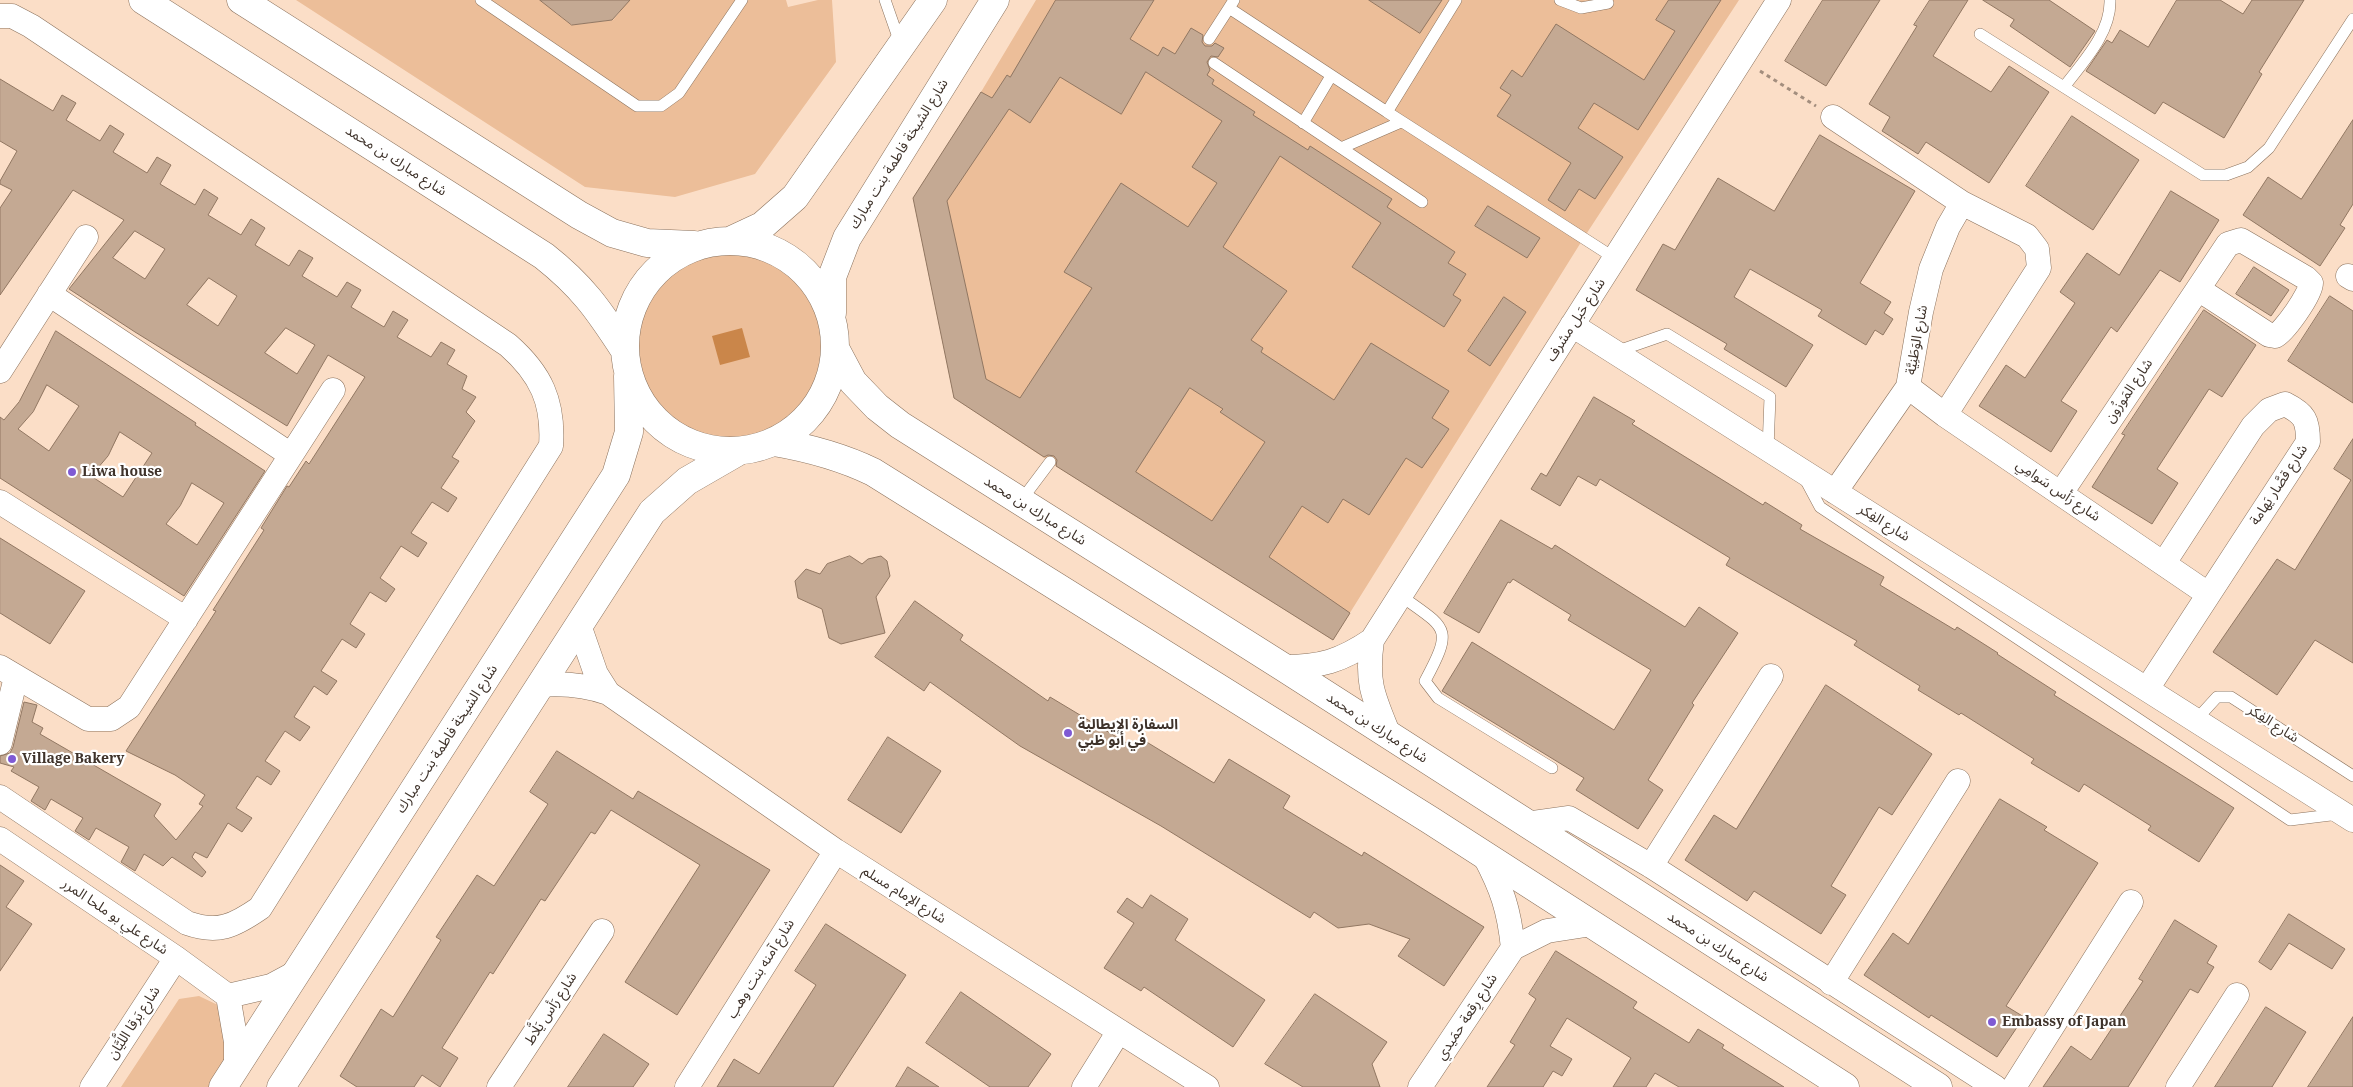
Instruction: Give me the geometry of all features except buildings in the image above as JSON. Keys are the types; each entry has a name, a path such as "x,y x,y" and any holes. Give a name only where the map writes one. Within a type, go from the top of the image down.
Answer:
{"main road":[{"name":"شارع مبارك بن محمد","path":"143,0 544,256 571,277 596,305 624,349"},
{"path":"241,0 579,215 612,233 648,244 698,245 732,240 762,226 795,196 933,0"},
{"name":"شارع الشيخة فاطمة بنت مبارك","path":"832,317 832,277 847,238 995,0"},
{"path":"292,1077 652,512 687,481 739,451 774,442 799,426 818,404 831,378 836,350 832,317 822,292 805,270 784,254 759,244 732,240"},
{"path":"698,245 668,260 644,285 629,315 624,349 628,376 640,402 659,424 675,435 710,450 739,451"},
{"name":"شارع مبارك بن محمد","path":"836,350 853,382 877,407 900,425 1283,667 1938,1087"},
{"name":"شارع الشيخة فاطمة بنت مبارك","path":"230,1076 616,475 629,432 628,376"},
{"path":"774,442 812,448 873,472 1484,855 1845,1087"}],"street":[{"name":"شارع حَبل مشرف","path":"1283,667 1309,667 1329,664 1352,653 1372,640 1779,0"},
{"path":"0,16 12,16 31,26 508,345 524,359 540,380 549,403 553,424 551,446 536,472 260,908 239,923 221,928 202,928 187,923 0,797"},
{"path":"1833,118 1962,203 2027,236 2037,250 2039,268 1945,415"},
{"name":"شارع الوَطَنِيَّة","path":"1835,492 1908,387 1921,312 1931,269 1948,227 1962,203"},
{"path":"0,370 86,237"},
{"name":"شارع المَوزُون","path":"2061,493 2198,288 2228,244 2241,240 2306,278 2311,283 2309,291 2284,329 2275,336 2269,335 2198,288"},
{"path":"49,294 290,455"},
{"name":"شارع الفِكر","path":"1572,325 2348,816"},
{"name":"شارع رَأس سَوامِي","path":"1908,387 1945,415 2208,594"},
{"path":"0,743 8,672 88,720 111,719 128,708 333,390"},
{"name":"شارع قصَّار يَهامة","path":"2147,689 2308,442 2308,426 2301,412 2285,404 2269,410 2253,426 2164,563"},
{"path":"0,502 186,619"},
{"name":"شارع الإمام مسلم","path":"579,625 596,674 608,693"},
{"name":"شارع حَبل مشرف","path":"1372,640 1369,677 1373,695 1389,735"},
{"path":"1651,866 1771,676"},
{"name":"شارع الإمام مسلم","path":"540,685 561,684 588,687 608,693 836,851 1207,1087"},
{"path":"1831,983 1958,781"},
{"path":"1526,824 1569,818 1651,866 1995,1087"},
{"name":"شارع علي بو ملحا المرر","path":"0,839 176,958 228,996"},
{"name":"شارع آمنه بنت وهب","path":"687,1087 836,851"},
{"path":"1484,855 1502,888 1509,915 1513,948"},
{"path":"2014,1087 2131,902"},
{"name":"شارع رِقعة حمَيدي","path":"1420,1087 1513,948 1546,931 1592,924"},
{"name":"شارع رَأس يَلَّاط","path":"499,1087 602,931"},
{"name":"شارع بَرقا اللَّيَّان","path":"92,1087 176,958"},
{"path":"230,1076 236,1042 228,996 271,986 297,972"},
{"path":"2178,1087 2237,995"},
{"path":"1084,1087 1119,1031"}],"lane":[{"path":"481,0 637,106 661,106 679,93 742,0"},
{"path":"885,0 901,48"},
{"path":"1387,112 1456,0"},
{"path":"1560,0 1581,8 1608,3"},
{"path":"2064,87 2097,43 2106,20 2110,0"},
{"path":"1209,39 1231,4 1331,76 1616,259"},
{"path":"1980,34 2203,175 2226,175 2248,167 2270,148 2353,19"},
{"path":"1214,63 1422,202"},
{"path":"1303,123 1331,76"},
{"path":"1341,148 1401,122"},
{"path":"1615,352 1667,334 1770,397 1768,449"},
{"path":"1020,502 1050,462"},
{"path":"1801,470 1820,507 2290,820 2348,816"},
{"path":"1401,596 1437,622 1443,634 1440,652 1424,681 1438,698 1552,768"},
{"name":"شارع الفِكر","path":"2196,720 2216,698 2221,696 2231,697 2353,776"}],"path":[{"path":"1741,60 1833,118"}],"shaded area":[{"path":"296,0 552,0 554,11 572,25 613,20 623,8 618,0 786,0 788,7 818,0 832,0 836,62 755,174 675,197 585,187"},
{"path":"1036,0 1739,0 1583,239 1333,640 1070,475 954,398 913,198 981,92"},
{"path":"721,254 739,254 765,261 795,281 815,311 822,337 822,355 815,381 795,411 773,427 757,434 739,438 721,438 703,434 687,427 672,417 659,404 649,389 642,373 638,355 638,337 642,319 649,303 659,288 672,275 687,265 703,258"},
{"path":"742,328 750,357 720,365 712,336"},
{"path":"199,996 220,1006 233,1060 215,1087 121,1087 179,999"}],"place":[{"name":"Liwa house","path":"72,472"},
{"name":"السفارة الإيطالية في أبو ظبي","path":"1068,733"},
{"name":"Village Bakery","path":"12,759"},
{"name":"Embassy of Japan","path":"1992,1022"}]}
